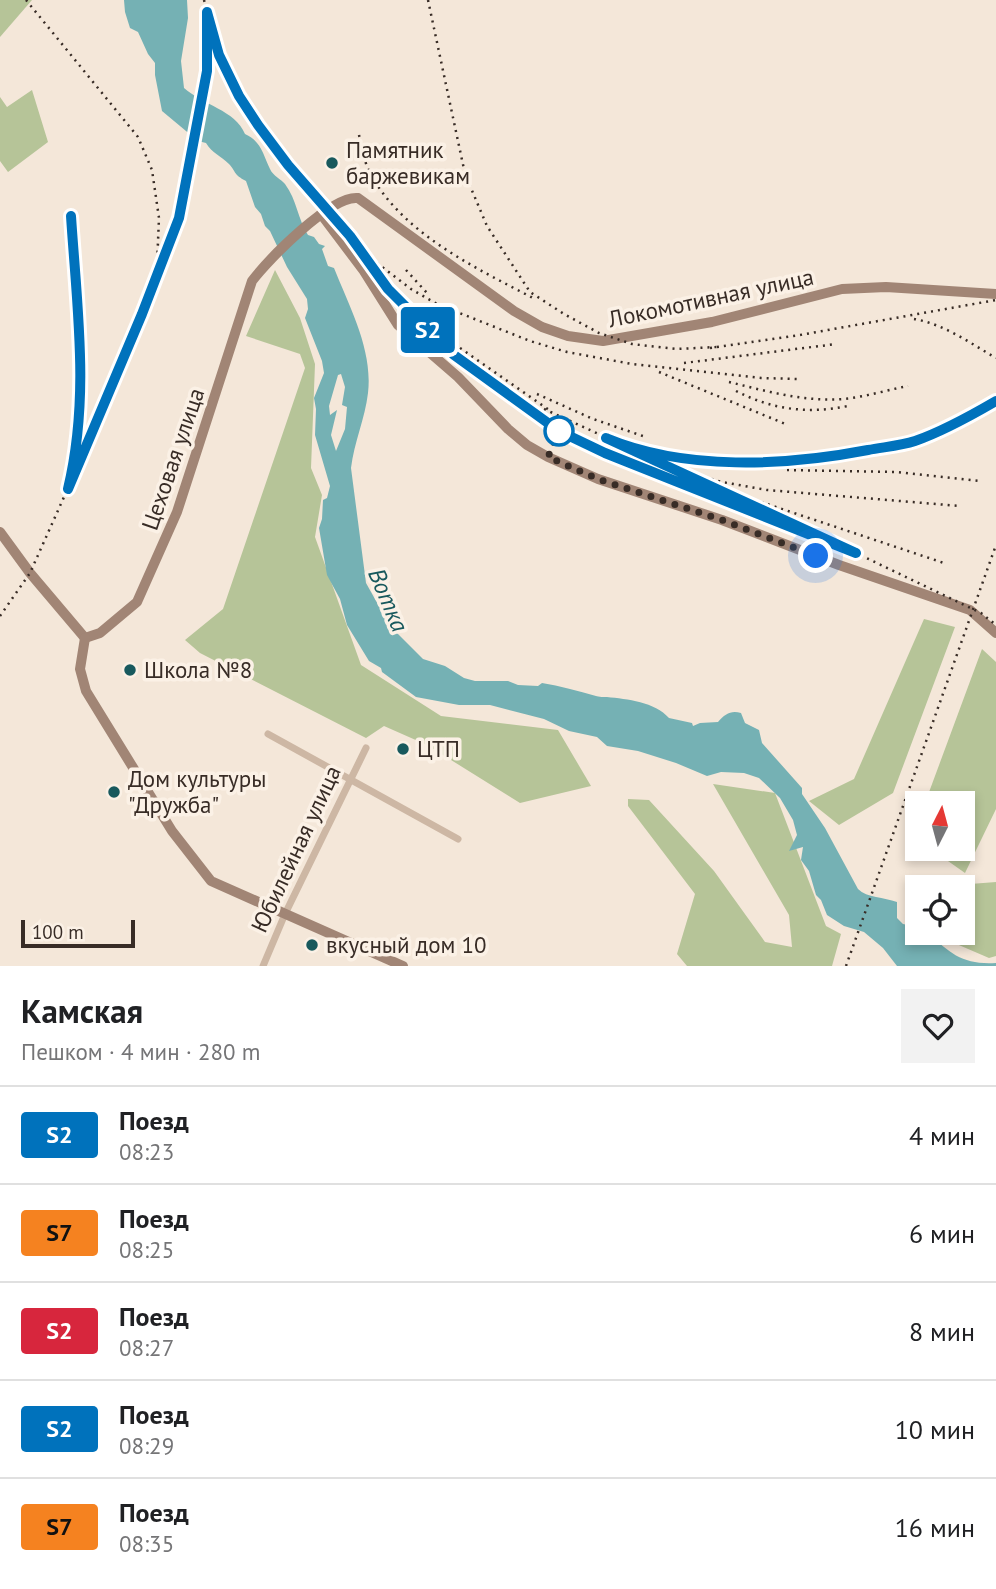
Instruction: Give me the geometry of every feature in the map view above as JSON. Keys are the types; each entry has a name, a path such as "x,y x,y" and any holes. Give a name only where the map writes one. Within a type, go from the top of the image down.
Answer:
{"main road":[{"name":"Локомотивная улица","path":"318,216 345,198 358,198 514,311 542,327 589,341 617,339 712,322 855,288 886,286 996,294"},
{"name":"Цеховая улица","path":"85,638 100,633 137,602 177,512 252,281 263,267 318,216"},
{"path":"318,216 351,253 398,325 458,377 527,445 598,479 722,520 839,565 970,610 996,633"},
{"path":"0,532 30,573 85,638 80,669 86,691 172,831 211,881 403,966"}],"street":[{"path":"268,734 458,839"},
{"name":"Юбилейная улица","path":"263,966 285,914 366,748"}],"green space":[{"path":"0,0 32,0 0,37"},
{"path":"32,90 48,142 8,172 0,161 0,97 7,107"},
{"path":"275,270 300,318 315,364 311,468 322,495 315,537 361,665 441,716 558,730 591,786 520,803 427,745 384,726 366,738 200,653 185,640 223,609 305,368 300,354 246,336"},
{"path":"924,619 955,627 893,793 839,825 809,801 854,779"},
{"path":"982,649 996,662 996,809 975,852 975,791 929,791"},
{"path":"713,784 775,793 826,926 841,934 832,966 687,966 677,954 695,894 628,806 628,799 649,800 714,871 765,942 792,947 789,915"},
{"path":"948,861 971,861 965,873"},
{"path":"996,882 996,956 989,958 959,945 975,945 975,884"}],"water":[{"path":"124,0 187,0 188,18 181,61 184,88 226,113 245,134 255,140 271,171 289,190 308,235 325,246 322,249 328,266 334,268 347,298 367,361 368,393 351,468 366,583 390,626 423,659 445,666 464,678 475,681 508,681 518,685 538,686 542,683 597,696 632,700 656,708 669,718 692,723 693,726 718,722 731,712 741,713 745,723 759,730 762,743 802,788 802,794 825,828 858,889 871,896 897,902 897,918 905,924 905,945 942,945 958,957 975,962 996,963 996,966 897,966 883,948 864,932 844,926 827,915 816,895 809,871 801,860 803,847 789,851 797,835 793,820 780,798 759,778 744,773 721,772 707,776 638,751 607,746 597,737 569,731 544,719 490,705 459,705 416,697 369,661 347,625 340,599 327,575 319,528 323,500 327,498 330,486 315,435 314,398 324,373 305,318 307,299 255,207 246,181 206,143 198,141 162,111 155,63 138,32 130,28","holes":["341,374 345,387 342,405 347,407 345,429 336,451 331,435 337,410 330,415 329,406 338,375"]}],"railway":[{"path":"26,0 138,137 152,170 159,218 157,265"},
{"path":"204,0 219,55 239,96 288,165 381,274"},
{"path":"428,0 465,174 487,226 530,292 599,333 632,344 676,349 717,347"},
{"path":"0,616 30,573 94,430 179,218 207,71 207,12"},
{"path":"359,135 369,171 400,213 419,230 464,261 533,298"},
{"path":"71,216 82,382 75,461"},
{"path":"377,263 411,289 437,304 530,341 567,352 632,364 761,378 798,379"},
{"path":"375,268 389,289 454,355 559,431 605,453 856,553 981,613 996,625"},
{"path":"406,270 427,293"},
{"path":"710,348 996,300"},
{"path":"914,319 946,330 996,358"},
{"path":"684,363 836,344"},
{"path":"460,348 552,412"},
{"path":"659,372 788,425"},
{"path":"729,382 785,395 828,400 859,397 908,386"},
{"path":"736,391 791,409 819,410 848,406"},
{"path":"537,394 593,419 643,436"},
{"path":"544,409 625,446 710,460 753,463 823,459 914,441 996,401"},
{"path":"651,461 722,482 767,490 960,506"},
{"path":"787,470 897,472 980,481"},
{"path":"728,491 947,564"},
{"path":"846,966 996,545"}],"train":[{"name":"S2","path":"71,216 82,382 76,455 68,489 142,314 179,218 207,71 207,12 219,55 239,96 288,165 350,236 388,289 454,355 559,431 605,453 856,553 606,438 625,446 710,460 753,463 823,459 914,442 996,401"}],"place":[{"name":"Памятник баржевикам","path":"332,163"},
{"name":"Школа №8","path":"130,670"},
{"name":"ЦТП","path":"403,749"},
{"name":"Дом культуры \"Дружба\"","path":"114,792"},
{"name":"вкусный дом 10","path":"312,945"}],"route":[{"path":"559,431 548,457 598,479 722,520 816,556"}],"water label":[{"name":"Вотка","path":"388,600"}]}
